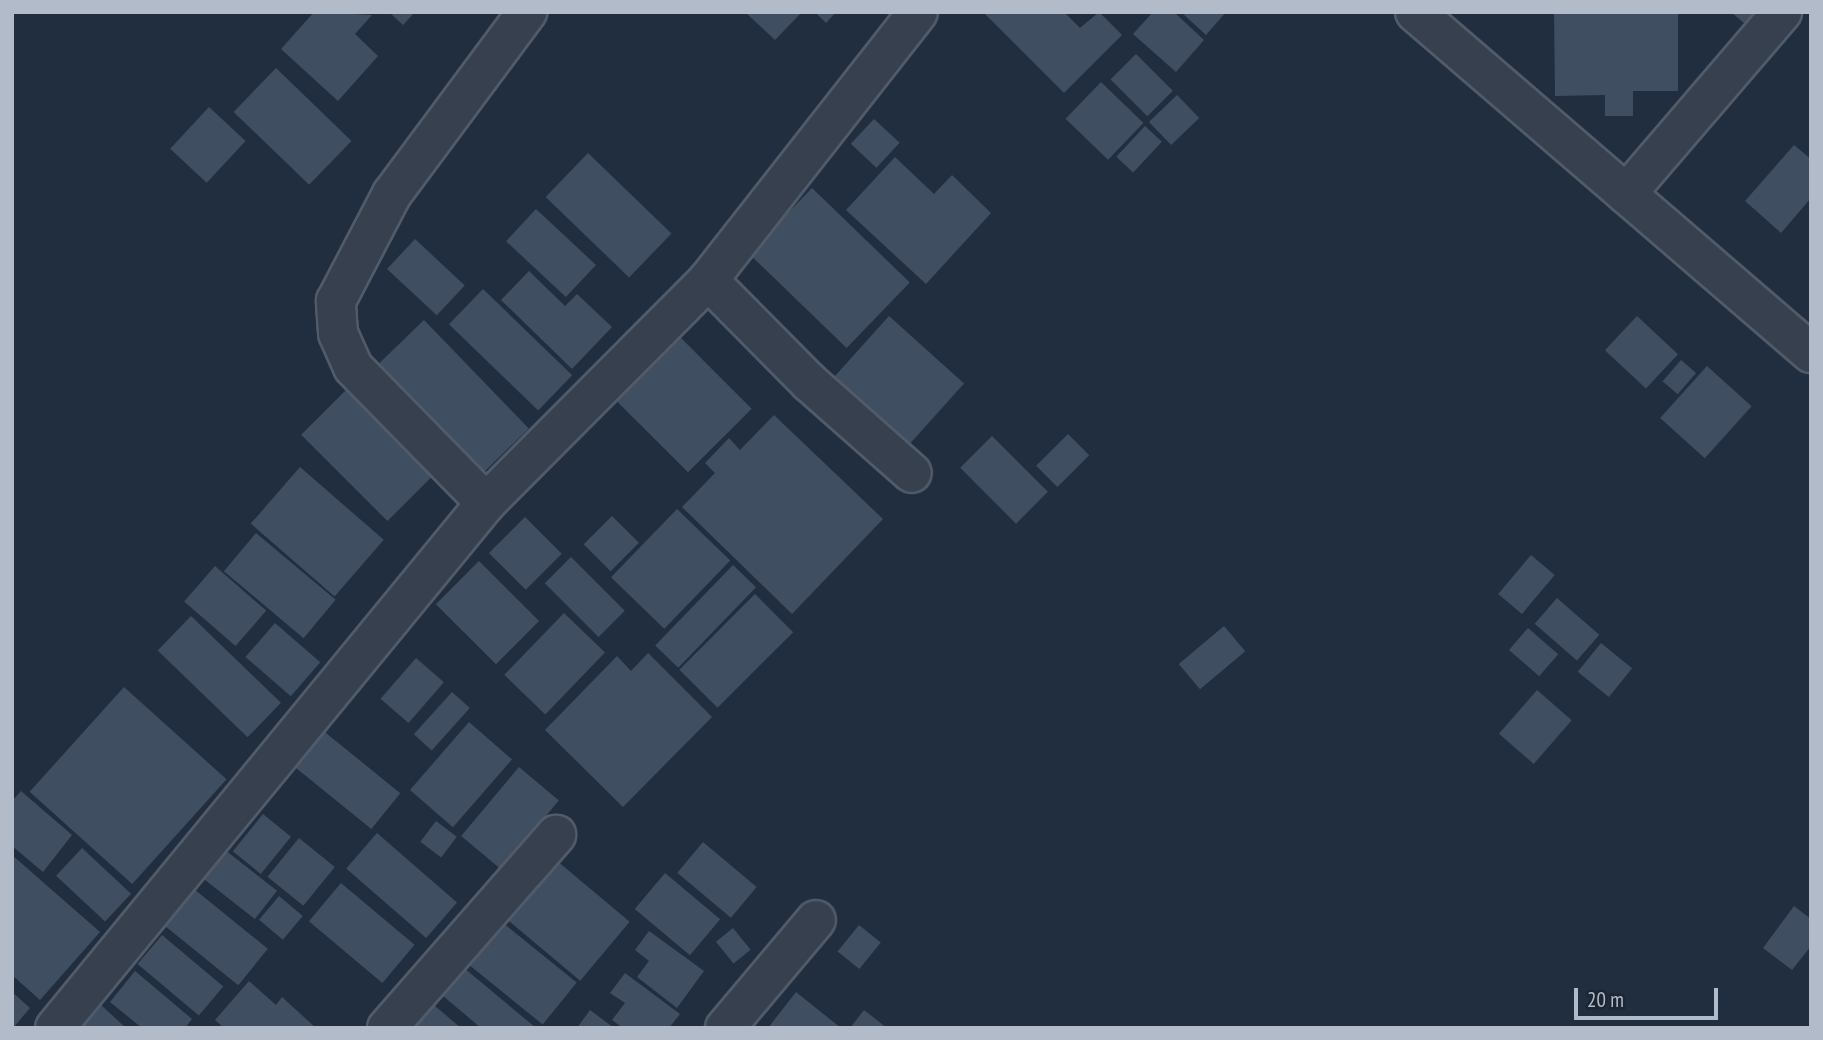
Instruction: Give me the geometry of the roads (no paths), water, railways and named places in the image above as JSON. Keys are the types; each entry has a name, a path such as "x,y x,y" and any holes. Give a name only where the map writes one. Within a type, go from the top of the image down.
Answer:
{"street":[{"path":"486,503 353,367 338,333 336,302 392,194 527,12"},
{"path":"55,1028 486,503 708,280 918,12"},
{"path":"1415,12 1811,353"},
{"path":"1626,194 1782,12"},
{"path":"708,280 809,382 912,473"},
{"path":"387,1028 556,835"},
{"path":"725,1028 816,920"}]}
